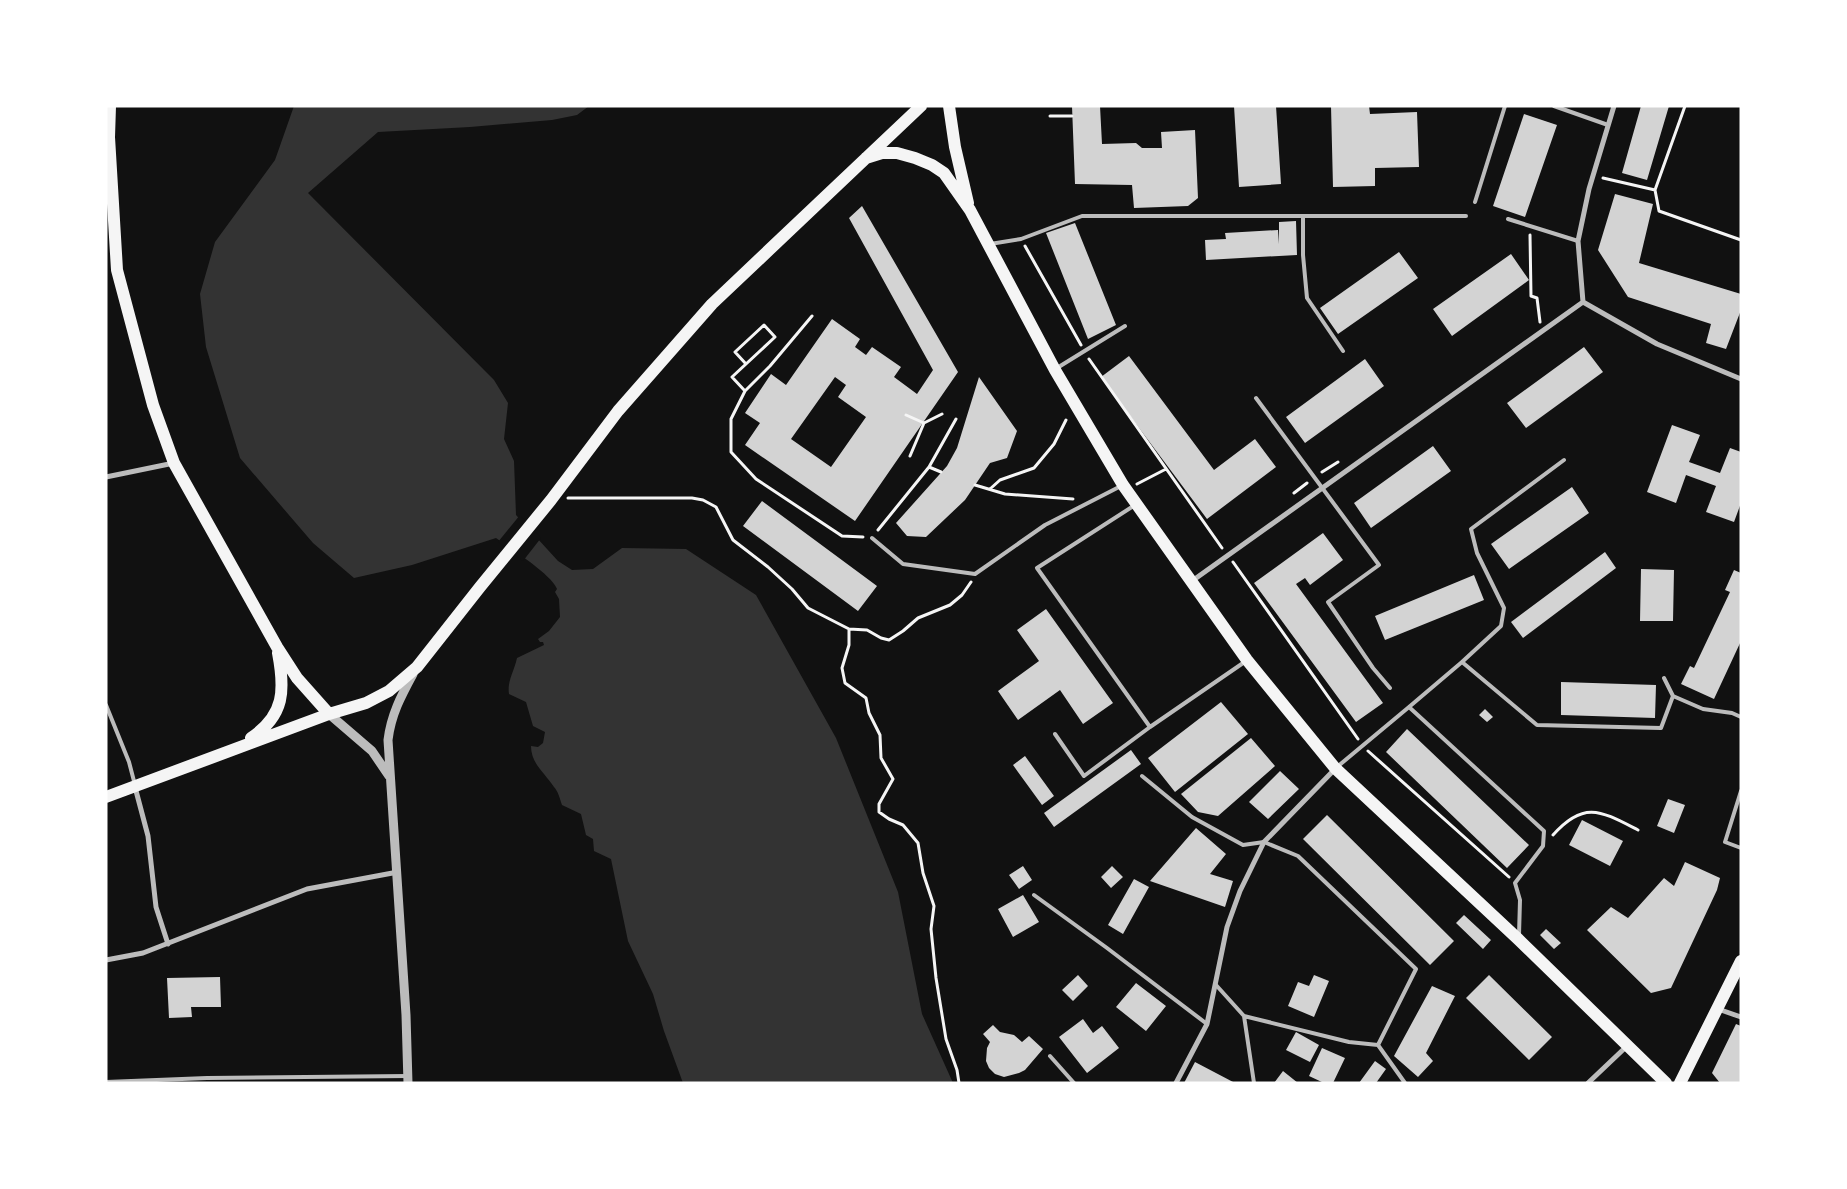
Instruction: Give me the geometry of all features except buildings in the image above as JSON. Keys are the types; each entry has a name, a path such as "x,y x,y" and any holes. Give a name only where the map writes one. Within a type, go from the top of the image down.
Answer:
{"main road":[{"path":"110,106 109,138 114,270 153,405 174,463 277,647 297,678 329,714"},
{"path":"106,797 329,714 366,703 389,691 417,667 551,500 618,411 712,304 922,106"},
{"path":"949,106 954,146 970,210"},
{"path":"866,158 882,153 897,153 915,158 944,173 970,210 1055,370 1129,485 1136,505 1247,660 1335,768 1518,939 1666,1083"},
{"path":"235,750 262,731 276,714 280,702 281,672 277,647"},
{"path":"1680,1083 1741,961"}],"street":[{"path":"1583,302 1578,241 1592,176 1614,106"},
{"path":"1583,302 1657,344 1741,379"},
{"path":"1191,582 1583,302"},
{"path":"106,477 174,463"},
{"path":"408,1079 398,872 388,740 390,724 399,700 417,667"},
{"path":"329,714 372,750 390,777"},
{"path":"1176,1083 1207,1024 1227,928 1240,892 1264,842 1335,768"},
{"path":"135,786 148,836 156,907 168,944"},
{"path":"106,960 143,953 307,889 398,872"},
{"path":"1717,1008 1741,1017"},
{"path":"1588,1083 1627,1046"}],"lane":[{"path":"1475,202 1505,106"},
{"path":"1554,106 1608,124"},
{"path":"988,244 1021,239 1082,216 1466,216"},
{"path":"1303,216 1306,298 1343,351"},
{"path":"1508,219 1578,241"},
{"path":"1055,370 1125,326"},
{"path":"1256,398 1379,565 1328,602 1373,668 1390,688"},
{"path":"1335,768 1410,707 1501,626 1504,608 1477,553 1471,529 1564,460"},
{"path":"872,538 903,564 975,574 1045,525 1129,485"},
{"path":"1136,505 1037,568 1150,727"},
{"path":"1055,734 1084,776 1150,727 1247,660"},
{"path":"1462,662 1538,725 1661,728 1673,696"},
{"path":"1664,678 1673,696 1703,709 1741,716"},
{"path":"106,705 130,762 135,786"},
{"path":"1410,707 1544,831 1543,846 1515,883 1520,900 1518,939"},
{"path":"1142,776 1192,817 1243,845 1264,842 1298,856 1416,969 1378,1045"},
{"path":"1741,791 1725,842 1741,848"},
{"path":"1034,895 1207,1024"},
{"path":"1216,985 1244,1016 1254,1083"},
{"path":"1244,1016 1349,1042 1378,1045 1405,1083"},
{"path":"1050,1056 1074,1083"},
{"path":"106,1082 217,1078 408,1079"}],"path":[{"path":"1685,106 1655,190 1659,211 1741,240"},
{"path":"1050,116 1072,116"},
{"path":"1592,176 1655,190"},
{"path":"1530,226 1531,296 1537,298 1540,327"},
{"path":"1021,239 1092,365 1222,548 1230,543"},
{"path":"812,316 770,366 744,391 730,419 730,452 756,479 842,536 872,538 929,467 956,419"},
{"path":"744,391 732,377 746,364 775,337 764,325 735,352 746,364"},
{"path":"910,456 924,423 942,414"},
{"path":"906,415 924,423"},
{"path":"990,490 1000,480 1034,468 1054,444 1066,420"},
{"path":"1291,495 1339,461"},
{"path":"929,467 941,472"},
{"path":"1129,485 1166,469"},
{"path":"975,485 1005,494 1062,499 1100,498"},
{"path":"568,498 692,498 703,500 716,507 733,540 768,567 808,608 850,629 867,630 889,640 918,618 950,605 962,595 975,574"},
{"path":"1232,560 1363,746 1515,883"},
{"path":"850,629 850,645 842,668 845,683 866,698 869,713 880,735 880,758 894,779 879,804 879,812 889,820 903,825 918,843 923,873 934,906 931,929 936,978 946,1038 957,1070 958,1083"},
{"path":"1543,846 1565,822 1581,812 1600,812 1638,830"}],"shaded area":[{"path":"294,106 589,106 577,115 552,120 378,132 308,193 494,380 508,403 504,439 514,461 516,515 558,561 572,570 593,569 622,548 686,549 756,595 836,738 898,892 922,1014 953,1083 683,1083 653,994 628,941 611,859 594,851 593,839 586,835 581,814 562,805 557,791 536,763 531,746 538,747 543,743 545,732 533,726 526,702 509,694 510,681 517,658 544,645 538,639 549,631 560,617 559,599 555,592 557,589 554,583 530,562 496,538 412,565 354,578 313,543 240,458 206,347 200,294 215,242 275,160"}],"pier":[{"path":"520,515 541,538 523,561 498,542"}]}
